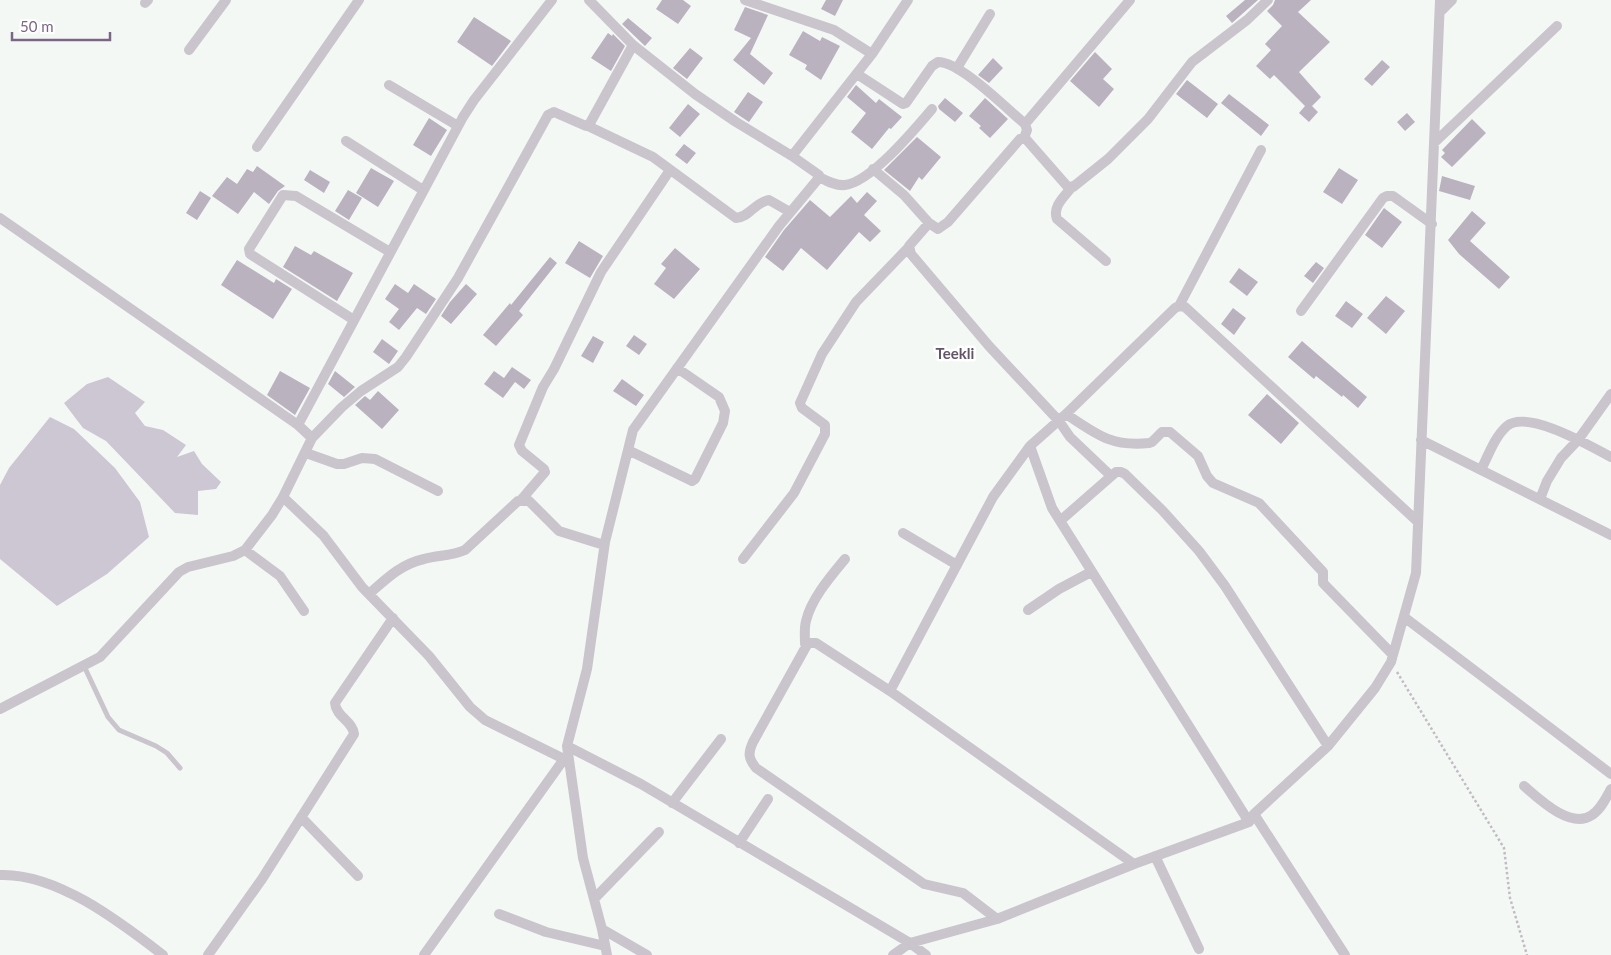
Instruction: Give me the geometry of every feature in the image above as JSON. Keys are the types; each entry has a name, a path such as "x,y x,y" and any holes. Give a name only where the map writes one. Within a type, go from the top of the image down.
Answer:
{"street":[{"path":"189,50 226,0"},
{"path":"257,148 359,0"},
{"path":"298,425 458,126 474,100 552,0"},
{"path":"589,0 633,46 695,94 736,122 792,156 818,174 819,178 833,184 843,186 854,183 874,169 909,137 932,109"},
{"path":"745,0 834,30 872,54"},
{"path":"792,156 872,54 908,0"},
{"path":"1025,124 1130,0"},
{"path":"1106,261 1056,219 1054,213 1056,207 1071,188 1108,159 1148,119 1192,62 1247,20 1268,0"},
{"path":"893,955 910,943 997,919 1251,818 1328,746 1375,688 1392,658 1416,574 1440,0"},
{"path":"1440,12 1452,0"},
{"path":"957,68 990,14"},
{"path":"1434,143 1558,26"},
{"path":"588,126 633,46"},
{"path":"857,74 903,104 906,103 935,63 942,62 957,68 968,76 1025,124 1024,138"},
{"path":"389,85 458,126"},
{"path":"0,709 100,657 178,572 188,567 233,556 245,550 284,497 312,438 342,407 398,367 406,357 458,278 548,115 554,112 653,157 736,218 742,218 751,212 759,202 768,200 790,212"},
{"path":"1024,138 1067,186 1071,188"},
{"path":"874,169 904,195 929,223 938,229 948,222 1020,139 1024,138"},
{"path":"346,141 423,190"},
{"path":"890,691 993,497 1030,446 1063,418 1179,306 1261,150"},
{"path":"369,594 387,578 409,563 425,558 455,555 465,550 512,505 521,500 545,472 518,445 543,388 600,272 670,170"},
{"path":"500,914 546,932 606,950 595,898 583,858 566,760 566,746 587,669 604,545 633,430 790,212 819,178"},
{"path":"354,320 250,254 249,249 283,195 290,194 390,252"},
{"path":"1301,310 1383,198 1392,196 1432,224"},
{"path":"0,218 298,425 312,438"},
{"path":"743,559 794,493 825,434 826,425 802,408 800,403 822,354 856,302 908,248 929,223"},
{"path":"908,248 988,346 1063,418 1110,441 1149,443 1162,432 1170,432 1198,456 1207,476 1213,482 1259,503 1323,572 1323,583 1392,658"},
{"path":"1179,306 1185,307 1417,521"},
{"path":"628,450 692,481 695,479 723,423 725,411 719,397 677,368"},
{"path":"1540,499 1547,481 1561,458 1578,440 1611,394"},
{"path":"1063,418 1070,437 1111,476"},
{"path":"1481,470 1505,427 1514,421 1532,422 1578,440 1611,457"},
{"path":"1421,440 1611,535"},
{"path":"1030,446 1052,508 1091,572 1251,818 1345,955"},
{"path":"306,453 337,464 344,464 362,458 375,459 438,491"},
{"path":"1060,521 1111,476 1119,471 1125,474 1162,510 1198,551 1225,586 1328,746"},
{"path":"284,497 323,536 369,594 429,656 470,707 485,720 566,760"},
{"path":"521,500 529,501 558,531 604,545"},
{"path":"904,533 957,565"},
{"path":"245,550 280,576 304,611"},
{"path":"845,559 820,590 805,621 805,644 749,750 749,759 756,768 924,884 963,893 997,919"},
{"path":"1028,610 1091,572"},
{"path":"1404,617 1611,774"},
{"path":"208,955 262,879 354,734 351,726 337,713 335,703 393,618"},
{"path":"805,644 816,643 890,691 1134,864"},
{"path":"672,803 721,739"},
{"path":"566,746 641,784 910,943 926,955"},
{"path":"424,955 566,760"},
{"path":"1524,786 1550,808 1569,817 1579,819 1587,818 1593,814 1611,789"},
{"path":"740,843 768,799"},
{"path":"301,817 358,876"},
{"path":"595,898 659,832"},
{"path":"1155,856 1199,949"},
{"path":"0,875 29,878 61,890 113,917 163,955"},
{"path":"602,929 647,955"}],"lane":[{"path":"83,666 108,717 119,730 168,753 180,768"}],"path":[{"path":"1392,658 1504,848 1510,898 1527,955"}],"shaded area":[{"path":"108,377 145,402 135,413 145,426 163,430 186,445 177,457 194,451 202,464 221,482 216,489 198,491 198,515 175,513 106,441 83,428 64,403 87,384"},
{"path":"50,417 74,429 115,468 140,502 149,537 107,574 57,606 0,559 0,485 9,468"}],"building":[{"path":"662,0 683,0 691,6 678,24 656,9"},
{"path":"826,0 843,0 835,16 821,9"},
{"path":"1245,0 1258,0 1232,23 1226,16"},
{"path":"1275,0 1311,0 1298,12 1330,42 1299,72 1321,97 1312,106 1318,112 1309,122 1299,113 1305,106 1274,75 1270,79 1256,66 1271,50 1265,44 1282,26 1267,11"},
{"path":"745,7 768,15 750,54 773,73 764,85 733,60 751,38 734,30"},
{"path":"474,17 511,41 492,66 457,42"},
{"path":"628,18 652,38 645,46 622,24"},
{"path":"803,31 820,41 822,37 840,46 821,80 805,69 807,65 789,55"},
{"path":"608,33 612,36 613,34 625,46 611,71 591,58"},
{"path":"690,48 703,58 687,79 673,68"},
{"path":"1095,52 1112,69 1103,79 1114,89 1099,107 1070,81"},
{"path":"993,58 1003,68 989,83 978,75"},
{"path":"1382,60 1390,67 1372,86 1364,79"},
{"path":"1187,80 1218,104 1207,118 1176,94"},
{"path":"856,85 876,103 879,99 902,117 891,129 889,128 872,149 851,132 866,113 847,97"},
{"path":"748,92 763,102 749,122 734,112"},
{"path":"1229,94 1269,125 1261,136 1221,103"},
{"path":"945,98 963,113 955,122 939,109 938,106"},
{"path":"985,98 1008,119 990,138 979,128 981,126 969,116"},
{"path":"688,104 700,114 680,137 669,128"},
{"path":"1407,113 1415,122 1405,131 1397,122"},
{"path":"429,118 447,130 431,156 413,145"},
{"path":"1472,119 1486,133 1452,167 1441,157 1445,153 1442,150"},
{"path":"917,137 941,157 922,180 919,177 910,191 884,170"},
{"path":"684,144 696,153 687,164 675,155"},
{"path":"257,166 285,186 278,191 269,204 254,192 238,214 212,196 227,177 237,184 247,169 253,172"},
{"path":"371,168 394,181 378,207 356,193"},
{"path":"1339,168 1358,180 1342,204 1323,192"},
{"path":"310,170 330,182 324,193 304,180"},
{"path":"1442,176 1475,186 1470,200 1439,191"},
{"path":"348,190 362,198 349,220 335,211"},
{"path":"200,191 211,198 197,220 186,213"},
{"path":"867,192 877,201 864,215 881,231 870,242 859,232 827,270 801,248 783,271 765,257 784,230 810,200 830,217 851,196 857,203"},
{"path":"1384,208 1402,222 1382,248 1365,235"},
{"path":"1472,211 1486,223 1470,241 1510,277 1499,289 1459,254 1448,240"},
{"path":"579,241 603,256 590,278 565,263"},
{"path":"295,246 311,255 314,251 353,273 337,301 283,267"},
{"path":"675,248 700,269 674,299 654,284 666,268 661,264"},
{"path":"550,257 557,263 519,311 523,315 496,346 483,335 510,303 511,305"},
{"path":"237,260 274,283 276,279 292,289 273,319 221,285"},
{"path":"1316,262 1324,268 1313,283 1304,276"},
{"path":"1239,268 1258,282 1247,296 1229,282"},
{"path":"395,284 408,293 414,284 436,299 426,314 417,308 399,330 389,322 399,309 385,299"},
{"path":"466,284 477,294 451,324 441,316 450,302"},
{"path":"1386,296 1405,311 1386,334 1367,318"},
{"path":"1346,301 1363,314 1352,328 1335,316"},
{"path":"1233,308 1246,318 1234,335 1221,324"},
{"path":"634,335 647,344 639,355 626,346"},
{"path":"593,336 604,342 593,363 581,356"},
{"path":"382,339 398,351 389,364 373,352"},
{"path":"1302,341 1367,397 1358,408 1316,376 1314,379 1288,357"},
{"path":"512,367 531,380 524,389 515,382 503,398 484,384 494,371 504,378"},
{"path":"280,371 310,388 295,415 267,395"},
{"path":"335,371 355,387 344,397 328,384"},
{"path":"622,379 644,395 636,406 613,391"},
{"path":"378,391 399,410 382,429 355,405 365,396 370,400"},
{"path":"1267,394 1299,423 1281,444 1248,415"}],"district":[{"name":"Teekli","path":"955,354"}]}
